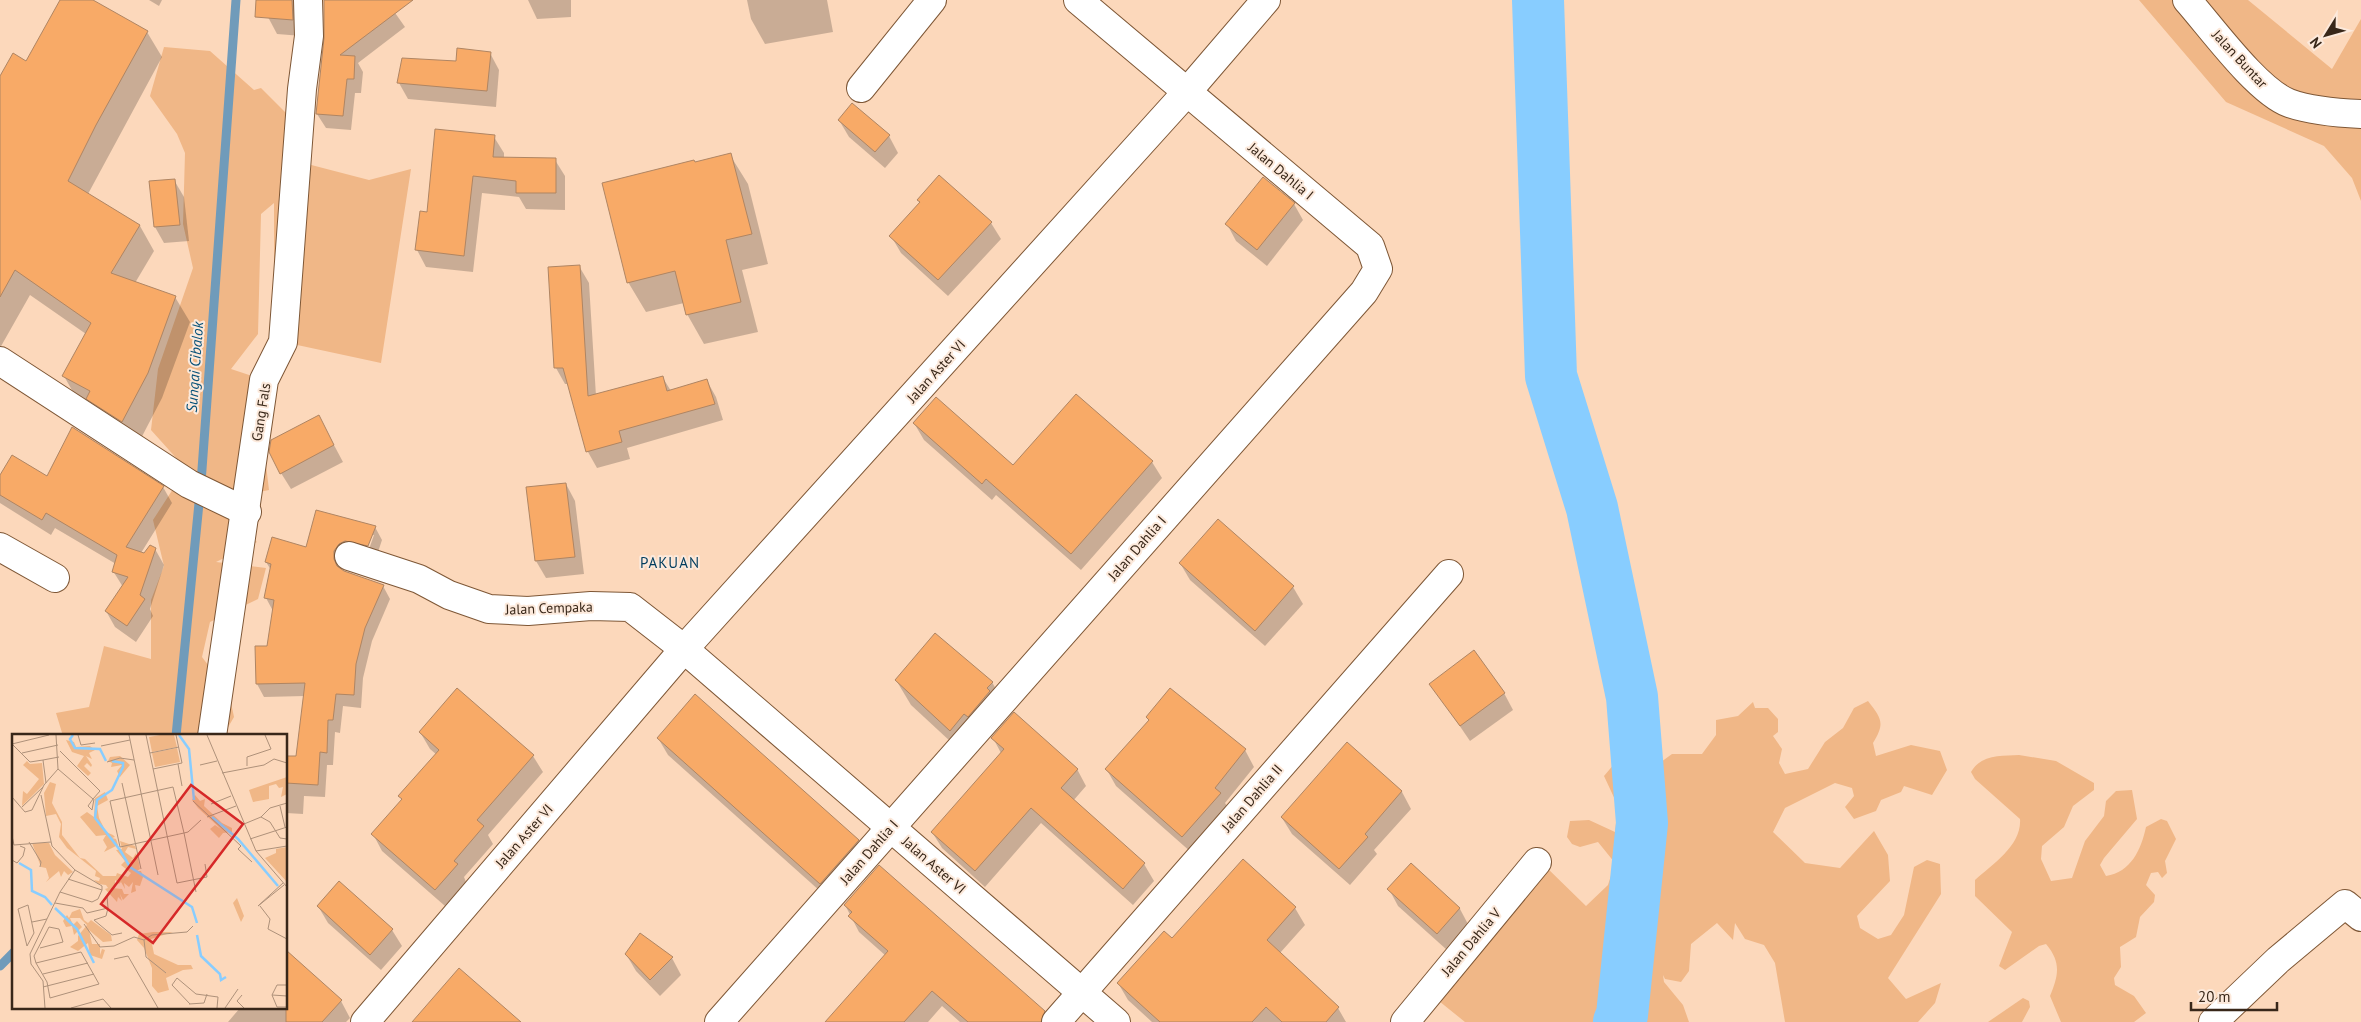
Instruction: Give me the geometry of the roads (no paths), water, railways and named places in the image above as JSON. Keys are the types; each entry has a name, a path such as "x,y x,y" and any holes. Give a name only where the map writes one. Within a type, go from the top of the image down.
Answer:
{"street":[{"name":"Gang Fals","path":"212,734 239,508 264,380 283,342 302,89 309,36 308,0"},
{"path":"861,88 932,0"},
{"path":"1078,0 1188,92"},
{"name":"Jalan Aster VI","path":"365,1022 684,650 1188,92 1266,0"},
{"name":"Jalan Buntar","path":"2187,0 2247,69 2266,88 2288,103 2332,112 2361,114"},
{"name":"Jalan Dahlia I","path":"719,1022 1364,292 1378,269 1370,246 1188,92"},
{"path":"0,361 189,484 239,508"},
{"path":"0,547 55,578"},
{"name":"Jalan Cempaka","path":"349,556 418,579 448,594 489,609 528,611 591,606 630,607 684,650"},
{"name":"Jalan Dahlia II","path":"1056,1022 1449,574"},
{"name":"Jalan Aster VI","path":"684,650 1116,1022"},
{"name":"Jalan Dahlia V","path":"1405,1022 1537,862"},
{"path":"2214,1022 2278,960 2356,906"}],"waterway":[{"name":"Sungai Cibalok","path":"176,734 201,483 236,0"},
{"path":"1538,0 1551,376 1592,508 1632,697 1642,823 1622,1015 1619,1022"},
{"name":"Sungai Cibalok","path":"0,966 12,954"}],"district":[{"name":"PAKUAN","path":"670,563"}]}
